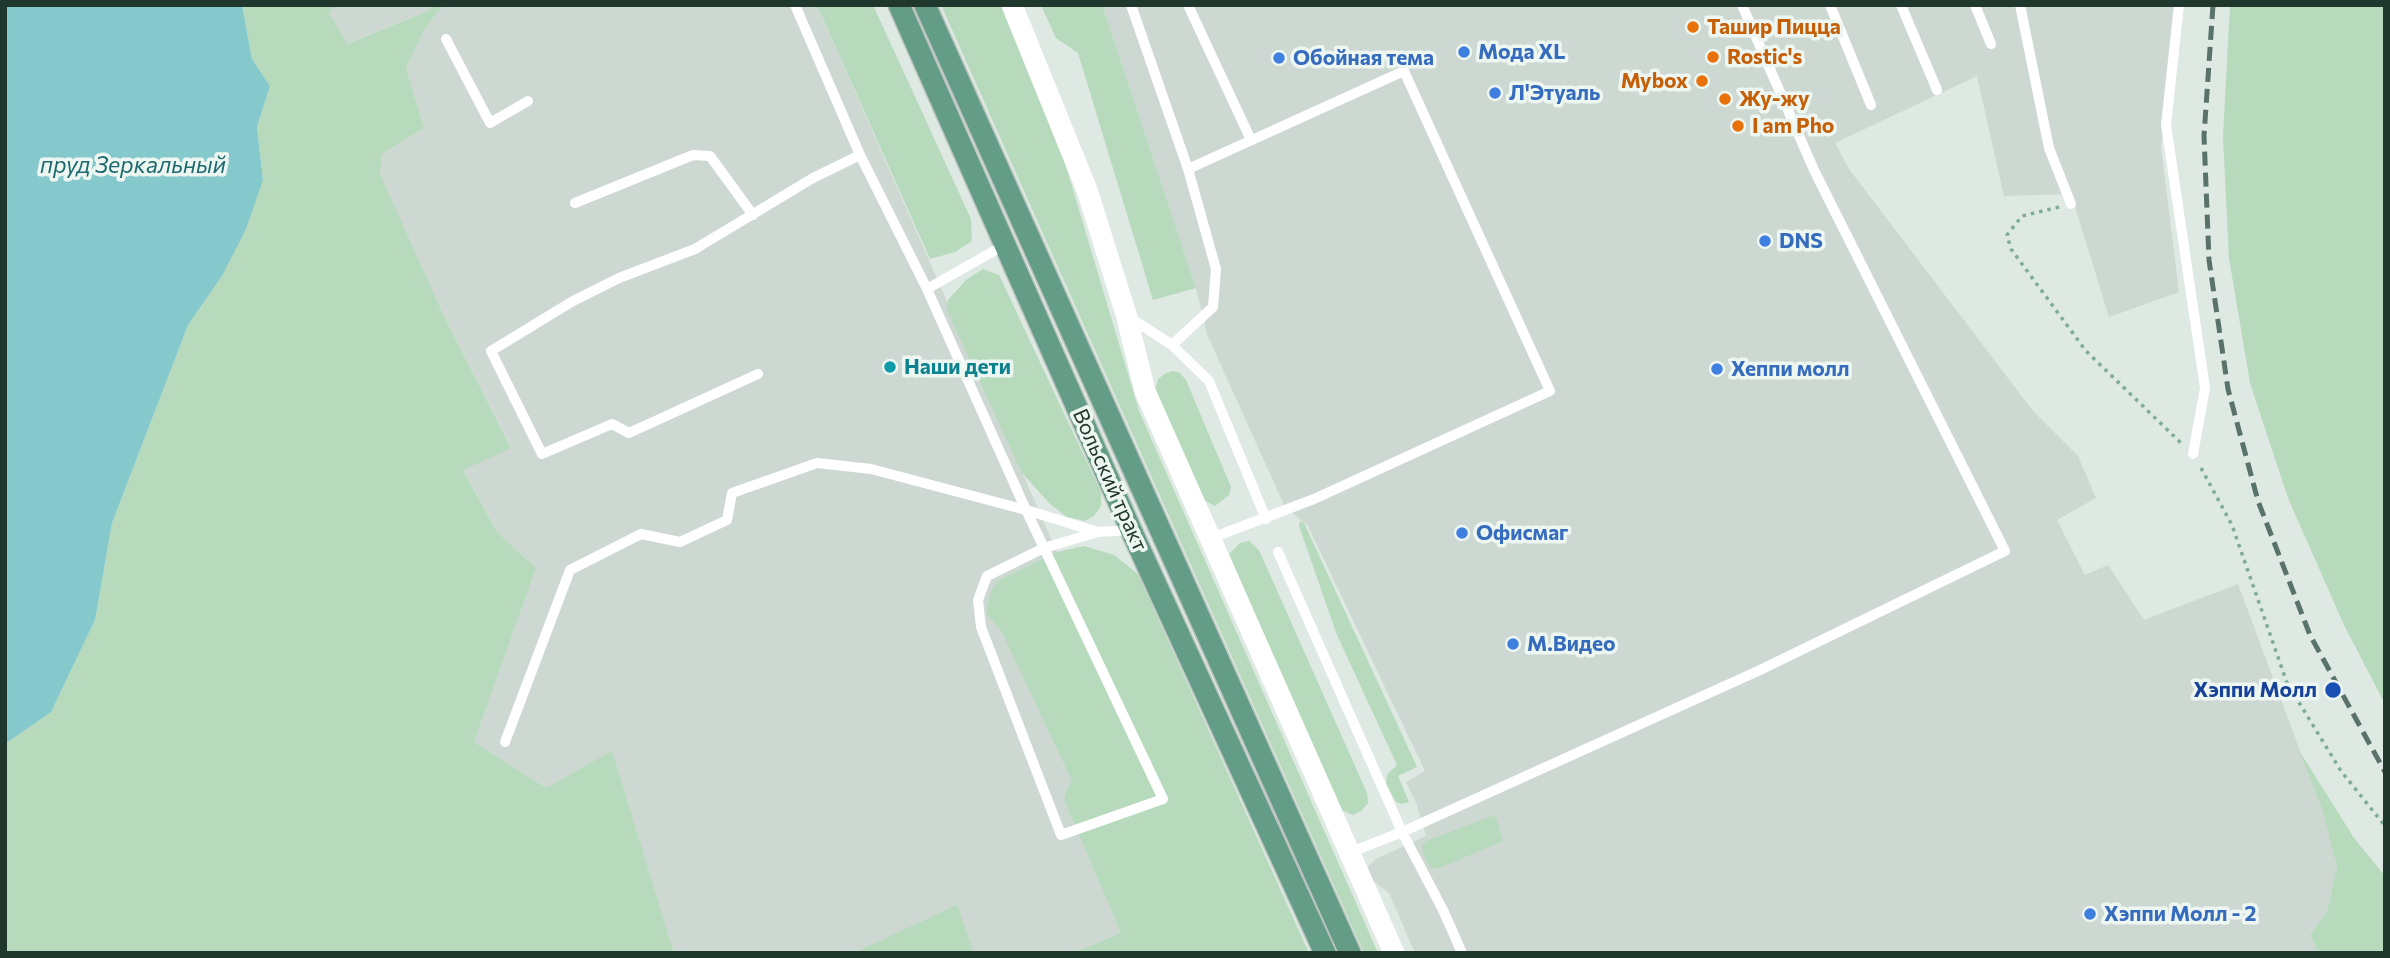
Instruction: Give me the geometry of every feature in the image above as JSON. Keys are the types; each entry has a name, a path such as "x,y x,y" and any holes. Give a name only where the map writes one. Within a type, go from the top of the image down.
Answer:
{"main road":[{"name":"Вольский тракт","path":"899,5 1132,530 1325,953"},
{"name":"Вольский тракт","path":"925,5 1350,953"}],"street":[{"path":"1013,5 1087,190 1126,314 1145,391 1394,953"}],"lane":[{"path":"795,5 860,155 927,289 1026,510 1044,548 1163,799 1061,835 981,627 978,600 987,576 1044,548 1098,532 1132,530"},
{"path":"1132,5 1188,169 1216,269 1213,307 1172,345"},
{"path":"1188,5 1251,139"},
{"path":"1349,853 1402,832 1758,671 2005,551 1814,170 1742,5"},
{"path":"1830,5 1871,105"},
{"path":"1901,5 1937,90"},
{"path":"1975,5 1991,44"},
{"path":"2020,5 2049,148 2071,204"},
{"path":"2179,5 2165,125 2205,388 2193,454"},
{"path":"446,39 490,123 528,101"},
{"path":"1188,169 1404,71 1550,391 1266,519 1209,539"},
{"path":"575,203 693,155 710,156 753,215"},
{"path":"758,374 629,433 612,424 542,454 491,351 584,295 619,278 695,249 813,178 860,155"},
{"path":"927,289 1006,244"},
{"path":"1126,314 1172,345 1209,381 1266,519"},
{"path":"505,743 570,570 641,534 680,542 727,520 732,493 817,463 871,468 1098,532"},
{"path":"1279,552 1402,832 1462,953"}],"path":[{"path":"2071,204 2022,216 2007,235 2011,249 2086,351 2193,454 2232,525 2287,683 2341,771 2385,826"}],"shaded area":[{"path":"336,5 435,5 428,11 346,44 329,13"},
{"path":"443,5 817,5 1057,552 999,580 988,616 1002,631 1073,782 1067,789 1064,800 1121,933 1073,953 974,953 957,906 854,953 674,953 612,752 546,788 474,742 536,568 497,532 463,469 511,447 443,314 380,175 382,154 424,128 406,68 424,30"},
{"path":"1102,5 2180,5 2161,147 2179,292 2109,317 2071,194 2004,196 1977,76 1835,143 1849,169 2033,411 2078,456 2096,498 2057,520 2085,575 2108,565 2144,620 2238,584 2323,812 2337,867 2327,911 2310,935 2319,953 1415,953 1389,893 1373,881 1367,868 1376,859 1426,836 1416,802 1406,782 1425,771 1308,526 1284,505 1207,334 1196,288"}],"green space":[{"path":"242,5 336,5 329,13 347,44 428,11 435,5 443,5 424,30 406,68 424,128 382,154 380,174 443,314 511,448 463,470 497,532 536,568 474,742 546,788 612,751 674,953 5,953 5,744 51,712 95,620 112,523 188,325 222,276 263,180 257,127 270,86 252,59"},
{"path":"817,5 873,5 971,219 972,241 955,252 930,259"},
{"path":"941,5 1005,5 1065,163 1139,411 1378,953 1364,953"},
{"path":"1041,5 1102,5 1196,288 1153,300 1078,53 1056,38"},
{"path":"2230,5 2385,5 2385,704 2344,625 2288,498 2250,383 2229,258 2223,136"},
{"path":"983,269 999,275 1101,492 1101,506 1094,516 1085,521 1067,517 1050,504 1022,473 947,310 948,300 966,280"},
{"path":"1173,371 1180,373 1186,380 1231,487 1229,495 1215,506 1202,499 1155,390 1158,379"},
{"path":"1300,521 1304,523 1417,767 1398,776 1409,802 1396,802 1386,784 1387,775 1397,765 1337,635 1299,526"},
{"path":"1249,541 1259,550 1367,793 1368,803 1353,815 1339,809 1229,554 1240,543"},
{"path":"1084,546 1114,555 1138,574 1309,953 1073,953 1121,933 1064,800 1072,781 1002,632 988,616 987,607 992,590 999,580 1057,552"},
{"path":"2300,752 2354,838 2385,876 2385,953 2319,953 2310,935 2327,911 2337,867 2323,812"},
{"path":"1495,815 1503,841 1437,869 1426,861 1422,847 1424,842"},
{"path":"957,905 974,953 854,953"}],"water":[{"name":"пруд Зеркальный","path":"5,5 242,5 252,59 270,86 257,127 263,180 246,229 222,276 188,325 112,523 95,620 51,712 5,744"}],"railway":[{"path":"2213,5 2204,136 2209,260 2228,389 2258,501 2310,635 2385,772"}],"place":[{"name":"Ташир Пицца","path":"1693,27"},
{"name":"Мода XL","path":"1464,52"},
{"name":"Rostic's","path":"1713,57"},
{"name":"Обойная тема","path":"1279,58"},
{"name":"Mybox","path":"1702,81"},
{"name":"Л'Этуаль","path":"1495,93"},
{"name":"Жу-жу","path":"1725,99"},
{"name":"I am Pho","path":"1738,126"},
{"name":"DNS","path":"1765,241"},
{"name":"Наши дети","path":"890,367"},
{"name":"Хеппи молл","path":"1717,369"},
{"name":"Офисмаг","path":"1462,533"},
{"name":"М.Видео","path":"1513,644"},
{"name":"Хэппи Молл","path":"2333,690"},
{"name":"Хэппи Молл - 2","path":"2090,914"}]}
